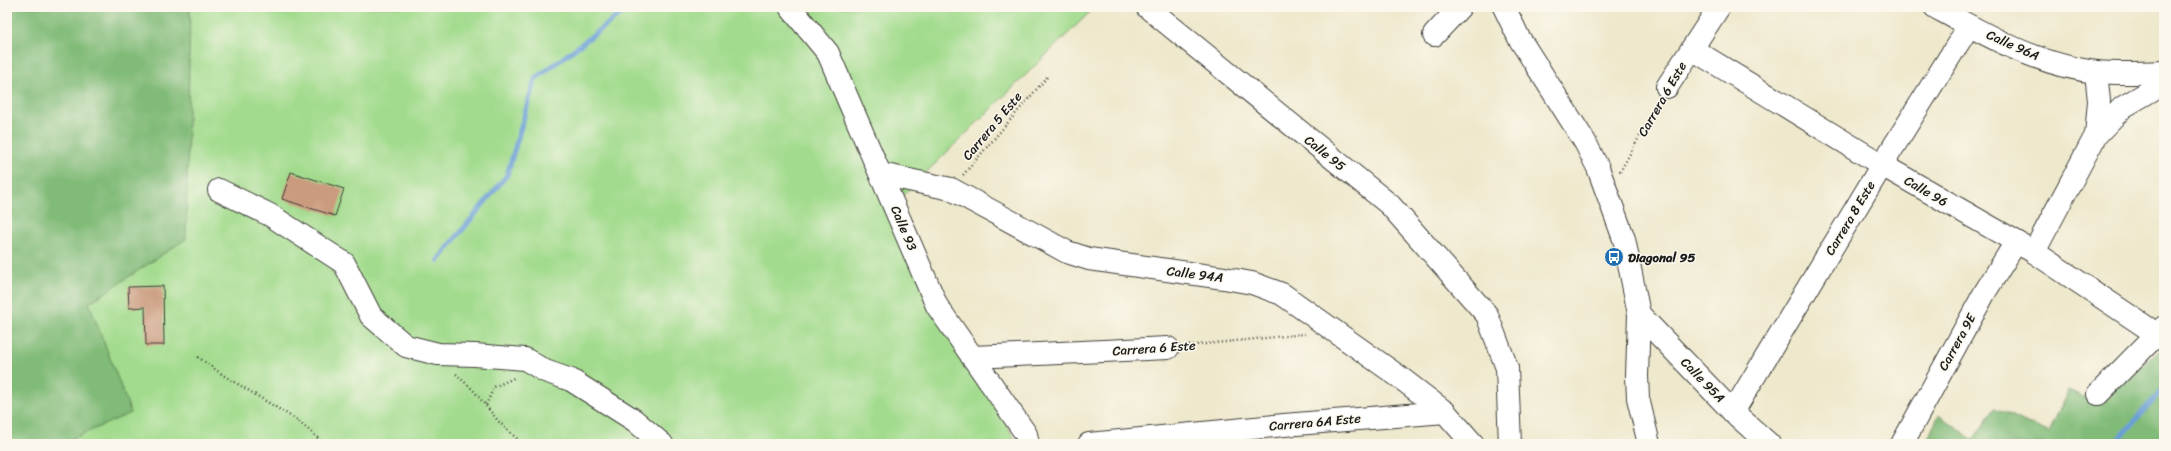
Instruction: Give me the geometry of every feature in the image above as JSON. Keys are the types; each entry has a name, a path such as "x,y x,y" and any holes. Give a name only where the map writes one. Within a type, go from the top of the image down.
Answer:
{"street":[{"name":"Calle 93","path":"790,7 828,53 937,306 1027,439"},
{"name":"Calle 95","path":"1147,7 1390,206 1487,315 1507,368 1510,444"},
{"path":"1434,35 1460,7"},
{"path":"1504,7 1519,38 1585,142 1608,194 1624,238 1639,314 1637,376 1638,398 1649,444"},
{"name":"Carrera 6 Este","path":"1667,87 1719,7"},
{"name":"Calle 96A","path":"1935,7 1970,26 2057,64 2096,72 2137,74 2164,72"},
{"name":"Carrera 8 Este","path":"1733,412 1882,165 1970,26"},
{"name":"Calle 96","path":"1692,49 1882,165 2025,247 2161,331"},
{"name":"Carrera 9E","path":"1902,444 1985,292 2025,247 2096,135 2099,101 2096,72"},
{"path":"2096,135 2123,107 2164,83"},
{"name":"Calle 94A","path":"881,174 952,189 1067,252 1090,260 1252,283 1282,294 1445,412 1472,444"},
{"path":"219,190 270,215 344,263 371,316 406,346 438,354 525,359 545,371 571,380 634,420 662,444"},
{"name":"Calle 95A","path":"1639,314 1733,412 1769,444"},
{"path":"2098,394 2161,331"},
{"name":"Carrera 6 Este","path":"972,356 1168,348"},
{"name":"Carrera 6A Este","path":"1089,444 1291,424 1445,412"},
{"path":"1027,439 1046,444"}],"path":[{"name":"Carrera 5 Este","path":"952,189 1048,76"},
{"name":"Carrera 6 Este","path":"1608,194 1667,87"},
{"name":"Carrera 6 Este","path":"1168,348 1336,332"},
{"path":"438,354 486,405 500,423 523,444"},
{"path":"198,357 223,375 297,420 325,444"},
{"path":"486,405 494,387 515,377"}],"green space":[{"path":"7,7 1095,7 891,207 1017,444 7,444"},
{"path":"7,7 190,7 186,239 89,303 131,413 60,444 7,444"},
{"path":"2164,346 2164,433 2156,444 1925,444 1939,415 1973,440 1995,408 2049,433 2068,390 2098,403"}],"building":[{"path":"291,172 344,189 335,216 282,199"},
{"path":"163,286 164,345 146,345 145,307 129,308 128,287"}],"waterway":[{"path":"438,260 507,175 535,79 630,7"},
{"path":"2115,444 2164,388"}],"place":[{"name":"Diagonal 95","path":"1614,257"}]}
